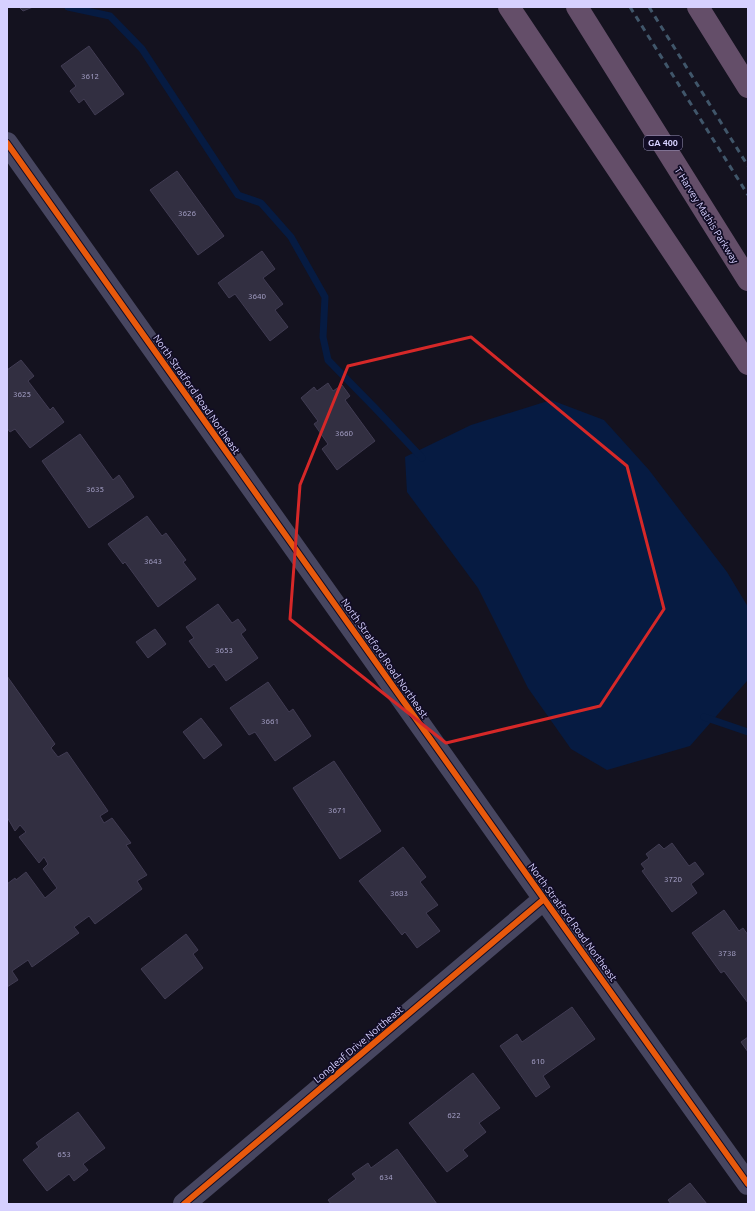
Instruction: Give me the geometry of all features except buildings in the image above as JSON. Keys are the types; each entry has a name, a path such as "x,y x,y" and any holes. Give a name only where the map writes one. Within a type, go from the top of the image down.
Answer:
{"highway":[{"path":"509,7 748,364"},
{"name":"T Harvey Mathis Parkway","path":"577,7 748,280"},
{"path":"698,7 748,87"}],"street":[{"name":"North Stratford Road Northeast","path":"7,143 748,1184"},
{"name":"Longleaf Drive Northeast","path":"184,1204 544,899"}],"highlighted area":[{"path":"471,337 627,466 664,609 600,706 446,743 290,619 300,485 348,366"}],"water":[{"path":"551,400 604,420 649,470 727,572 748,607 747,681 690,746 607,770 571,749 528,688 478,588 407,492 405,457 471,425"}],"waterway":[{"path":"68,7 110,16 142,49 238,195 261,203 291,237 325,297 323,337 328,360 422,458"},
{"path":"704,717 748,732"}],"railway":[{"path":"630,7 748,195"},
{"path":"649,7 748,166"}],"cycle path":[{"path":"7,143 748,1184"},
{"path":"184,1204 544,899"}]}
